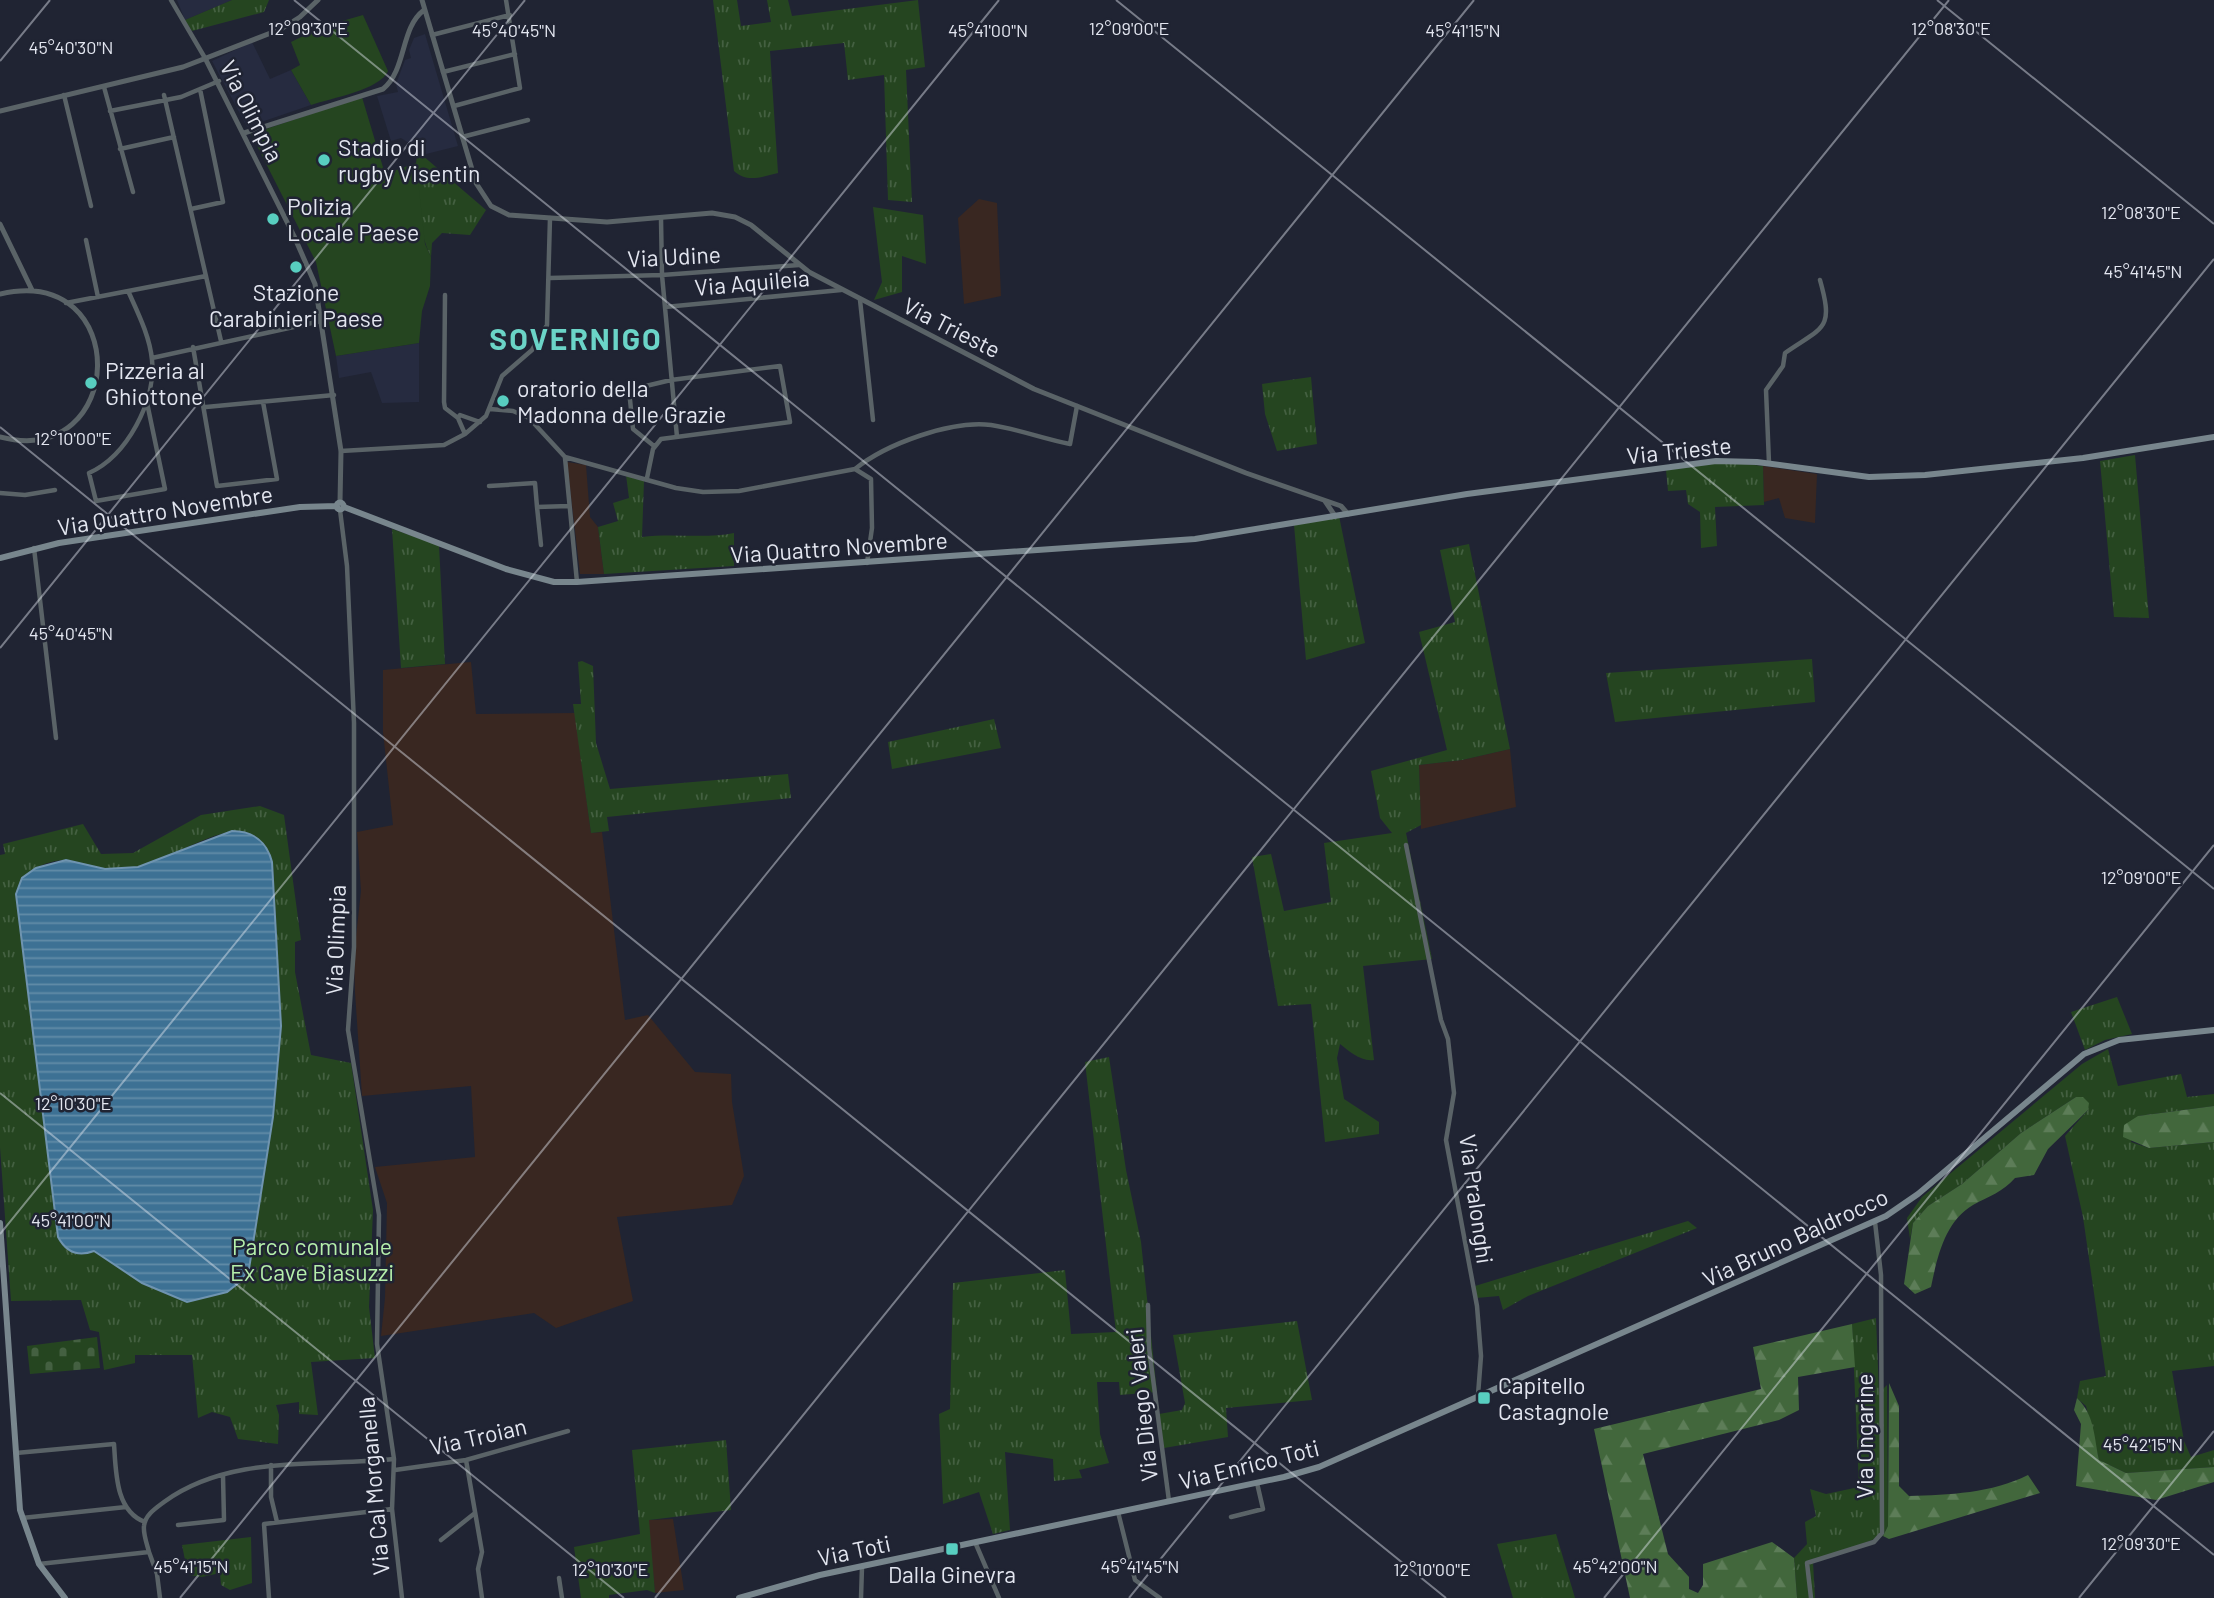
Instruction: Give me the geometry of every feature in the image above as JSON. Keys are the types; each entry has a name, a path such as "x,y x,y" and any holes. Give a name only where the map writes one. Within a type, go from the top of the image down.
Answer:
{"main road":[{"name":"Via Trieste","path":"1348,514 1716,461 1769,463 1869,477 1925,475 2082,458 2214,437"},
{"name":"Via Quattro Novembre","path":"0,558 34,548 300,507 340,507 506,569 554,582 578,582 1195,539 1348,514"},
{"name":"Via Bruno Baldrocco","path":"1516,1379 1875,1222 1918,1194 2084,1054 2119,1040 2214,1030"},
{"path":"0,1223 22,1518 39,1564 65,1598"},
{"name":"Via Enrico Toti","path":"976,1542 1257,1483 1319,1467 1516,1379"},
{"name":"Via Toti","path":"739,1598 802,1579 976,1542"}],"street":[{"path":"171,0 205,58"},
{"path":"0,111 167,72 281,29 300,17 318,0"},
{"path":"454,106 520,88 506,0"},
{"name":"Via Trieste","path":"424,1 424,10 477,183 491,206 509,215 607,222 712,213 735,217 751,225 799,265 841,290 1034,389 1344,507 1348,514"},
{"path":"244,133 383,89 396,76 413,25 424,10"},
{"path":"432,35 510,15"},
{"path":"443,72 515,54"},
{"name":"Via Olimpia","path":"205,58 219,81 315,284 334,395 341,452 340,507 346,566 354,723 354,922 348,1030 379,1215 377,1344 381,1370"},
{"path":"110,111 200,89 219,81"},
{"path":"104,86 134,192"},
{"path":"191,209 223,202 200,89"},
{"path":"64,95 91,206"},
{"path":"165,97 221,341"},
{"path":"462,137 528,120"},
{"path":"120,149 174,137"},
{"path":"341,452 444,445 480,422 490,409 502,376 532,350 547,325 550,217"},
{"path":"661,219 662,275 677,437"},
{"path":"0,224 32,290"},
{"path":"86,240 98,297"},
{"name":"Via Udine","path":"550,278 662,275 799,265"},
{"path":"66,303 129,293 206,276"},
{"path":"1769,463 1766,390 1783,366 1785,353 1821,329 1825,323 1828,309 1820,280"},
{"path":"0,294 32,290 66,303 86,321 97,346 100,373 92,398 76,420 54,435 27,441 0,437"},
{"name":"Via Aquileia","path":"665,307 841,290"},
{"path":"129,293 152,358 146,398 134,428 120,450 104,466 89,473 96,501 165,489 146,398"},
{"path":"445,295 444,402 445,408 458,418 465,434"},
{"path":"860,300 873,420"},
{"path":"152,358 320,321"},
{"path":"193,347 206,407 217,486 278,479 263,402"},
{"path":"647,478 654,446 661,439 790,422 780,366 671,380 629,390 633,429 654,446"},
{"path":"206,407 334,395"},
{"path":"490,409 522,414 565,457 676,488 727,492 855,469 880,452 911,440 971,425 994,425 1070,444 1077,406"},
{"path":"458,418 467,416 480,422"},
{"path":"565,457 578,582"},
{"path":"855,469 872,479 872,528 867,563"},
{"path":"489,486 536,483 541,545"},
{"path":"0,493 25,495 55,490"},
{"path":"1325,501 1335,516"},
{"path":"537,507 569,506"},
{"path":"34,548 56,738"},
{"name":"Via Pralonghi","path":"1406,845 1441,1020 1448,1039 1454,1104 1446,1140 1477,1306 1481,1356 1478,1395"},
{"name":"Via Ongarine","path":"1811,1598 1807,1563 1874,1542 1882,1533 1881,1275 1875,1222"},
{"name":"Via Diego Valeri","path":"1149,1305 1150,1348 1169,1502"},
{"name":"Via Cal Morganella","path":"381,1370 394,1459 392,1509 402,1598"},
{"name":"Via Troian","path":"395,1470 466,1460 568,1431"},
{"path":"16,1453 114,1444 116,1484 136,1519 145,1522"},
{"path":"160,1598 145,1522 152,1511 180,1492 223,1476 271,1465 394,1459"},
{"path":"466,1460 482,1552 478,1569 482,1598"},
{"path":"271,1465 271,1497 277,1522"},
{"path":"178,1525 224,1520 223,1476"},
{"path":"1231,1517 1263,1509 1257,1483"},
{"path":"22,1518 127,1507"},
{"path":"269,1598 264,1524 392,1509"},
{"path":"1118,1512 1135,1580 1160,1598"},
{"path":"441,1540 475,1513"},
{"path":"976,1542 999,1598"},
{"path":"39,1564 149,1552"},
{"path":"861,1598 862,1567"},
{"path":"559,1578 562,1598"}],"shaded area":[{"path":"177,0 232,0 185,20"},
{"path":"425,34 458,146 426,154 401,138 391,141 377,96 398,92 396,84 405,60 411,58 409,50 414,38"},
{"path":"252,42 270,79 291,70 311,105 247,127 212,61"},
{"path":"979,199 997,203 1001,296 964,304 958,218"},
{"path":"419,343 419,402 382,403 371,372 339,378 336,356"},
{"path":"567,462 586,465 590,517 598,527 604,574 580,574"},
{"path":"1763,466 1817,474 1815,523 1785,518 1779,498 1764,502"},
{"path":"471,662 476,714 575,713 591,833 602,832 625,1020 648,1015 695,1072 731,1074 732,1102 744,1176 732,1205 617,1217 633,1301 556,1328 534,1313 381,1336 385,1298 387,1203 375,1167 475,1157 471,1086 362,1096 354,955 361,891 357,832 393,825 383,732 383,670"},
{"path":"1510,749 1516,807 1421,829 1419,765 1462,760"},
{"path":"673,1519 684,1590 655,1593 648,1520"}],"green space":[{"path":"232,0 269,0 264,12 192,31 185,20"},
{"path":"713,0 737,0 741,26 771,22 767,0 788,0 792,16 918,0 925,67 906,70 912,202 888,200 884,75 848,80 844,43 770,51 778,173 749,178 734,171"},
{"path":"363,15 388,71 383,78 365,88 311,105 291,70 300,65 291,42 334,21 335,23"},
{"path":"362,97 385,174 416,163 425,244 431,257 430,286 422,311 419,343 336,356 316,262 251,134"},
{"path":"422,155 486,210 470,235 442,233 432,243 431,257 423,234 416,194 417,156"},
{"path":"873,207 923,215 926,264 902,256 902,292 874,300 882,282"},
{"path":"1311,377 1317,444 1277,451 1265,414 1262,384"},
{"path":"2135,455 2149,618 2114,617 2100,461"},
{"path":"1728,462 1763,466 1764,505 1715,507 1717,546 1701,548 1700,512 1688,504 1686,490 1668,491 1666,470"},
{"path":"626,475 644,481 642,537 734,533 734,566 604,574 598,527 618,521 613,503 629,498"},
{"path":"1339,516 1365,643 1306,660 1294,525"},
{"path":"392,529 439,545 445,664 401,668"},
{"path":"1469,544 1510,749 1462,760 1419,765 1421,825 1406,833 1432,959 1363,966 1374,1060 1360,1058 1340,1044 1337,1058 1344,1099 1379,1122 1379,1134 1325,1142 1311,1004 1278,1006 1252,857 1271,854 1284,911 1331,902 1324,843 1392,833 1380,818 1371,771 1447,750 1419,632 1455,622 1440,550"},
{"path":"1812,659 1815,702 1615,722 1606,673"},
{"path":"578,662 593,666 596,743 610,789 788,774 791,798 607,817 609,831 591,833 573,704 581,704"},
{"path":"994,719 1001,748 892,769 888,742"},
{"name":"Parco comunale Ex Cave Biasuzzi","path":"260,806 284,815 301,940 295,942 295,972 311,1055 351,1063 373,1210 369,1307 375,1358 311,1362 318,1415 299,1414 299,1402 276,1405 279,1415 278,1444 238,1439 230,1417 212,1412 198,1418 192,1355 135,1355 135,1363 104,1370 99,1332 90,1330 81,1300 11,1301 0,1147 0,855 5,854 3,844 83,824 101,854 133,853 201,815","holes":["243,832 266,847 273,867 281,1026 273,1117 249,1269 237,1285 227,1292 187,1302 142,1283 94,1251 77,1253 68,1250 58,1237 17,890 29,872 49,862 66,860 112,869 138,867 221,834"]},
{"path":"2117,997 2132,1034 2105,1040 2085,1050 2071,1012"},
{"path":"2108,1049 2118,1086 2181,1074 2187,1097 2214,1094 2214,1106 2138,1116 2131,1142 2149,1148 2214,1142 2214,1366 2172,1371 2184,1441 2191,1457 2214,1450 2214,1467 2126,1473 2099,1460 2086,1406 2077,1398 2080,1381 2106,1376 2083,1217 2065,1136 2088,1110 2076,1097 2021,1133 1962,1184 1928,1206 1913,1223 1910,1239 1907,1218 1922,1197 2082,1064"},
{"path":"1109,1057 1126,1170 1141,1242 1157,1392 1120,1395 1119,1382 1097,1382 1100,1434 1109,1463 1079,1470 1082,1478 1054,1481 1053,1459 1005,1452 1010,1530 993,1534 979,1492 943,1504 939,1414 950,1409 953,1283 1065,1270 1071,1334 1116,1332 1085,1062"},
{"path":"2076,1097 2083,1097 2089,1103 2088,1110 2048,1149 2034,1175 2015,1178 1955,1220 1944,1241 1931,1287 1915,1294 1904,1284 1913,1223 1928,1206 1962,1184 2021,1133"},
{"path":"2214,1106 2214,1142 2149,1148 2123,1137 2124,1125 2138,1116"},
{"path":"1688,1221 1697,1228 1528,1296 1503,1310 1499,1296 1476,1298 1475,1286"},
{"path":"1876,1318 1879,1393 1887,1385 1888,1526 1883,1536 1813,1562 1815,1598 1797,1598 1794,1558 1807,1544 1805,1522 1816,1516 1810,1489 1826,1494 1859,1487 1852,1324"},
{"path":"1297,1321 1312,1400 1226,1408 1228,1437 1164,1448 1159,1414 1182,1410 1185,1403 1173,1335"},
{"path":"1852,1324 1855,1367 1798,1377 1799,1410 1779,1420 1643,1454 1668,1554 1689,1577 1689,1589 1698,1593 1703,1585 1703,1564 1772,1542 1794,1558 1797,1598 1630,1598 1594,1429 1761,1389 1753,1347"},
{"path":"97,1337 100,1368 30,1374 27,1346"},
{"path":"1889,1383 1899,1406 1899,1486 1909,1496 1955,1494 1985,1489 2028,1475 2040,1493 1889,1539 1883,1536 1888,1526"},
{"path":"2077,1398 2091,1419 2099,1460 2126,1473 2214,1467 2214,1482 2156,1500 2076,1486 2081,1424 2074,1410"},
{"path":"726,1440 731,1510 649,1520 655,1593 647,1590 609,1595 609,1598 581,1598 574,1547 640,1534 632,1450"},
{"path":"1556,1534 1575,1598 1513,1598 1497,1544"},
{"path":"251,1537 252,1583 230,1590 221,1585 220,1573 202,1577 188,1575 182,1545"}],"water":[{"path":"232,831 246,833 258,839 267,849 272,862 281,1026 273,1117 249,1269 241,1281 227,1292 187,1302 142,1283 94,1251 73,1252 58,1237 16,894 22,878 36,868 66,860 105,869 138,867"}],"place":[{"name":"Stadio di rugby Visentin","path":"324,160"},
{"name":"Polizia Locale Paese","path":"273,219"},
{"name":"Stazione Carabinieri Paese","path":"296,267"},
{"name":"Pizzeria al Ghiottone","path":"91,383"},
{"name":"oratorio della Madonna delle Grazie","path":"503,401"},
{"name":"Capitello Castagnole","path":"1484,1398"},
{"name":"Dalla Ginevra","path":"952,1549"}],"district":[{"name":"SOVERNIGO","path":"576,338"}]}
